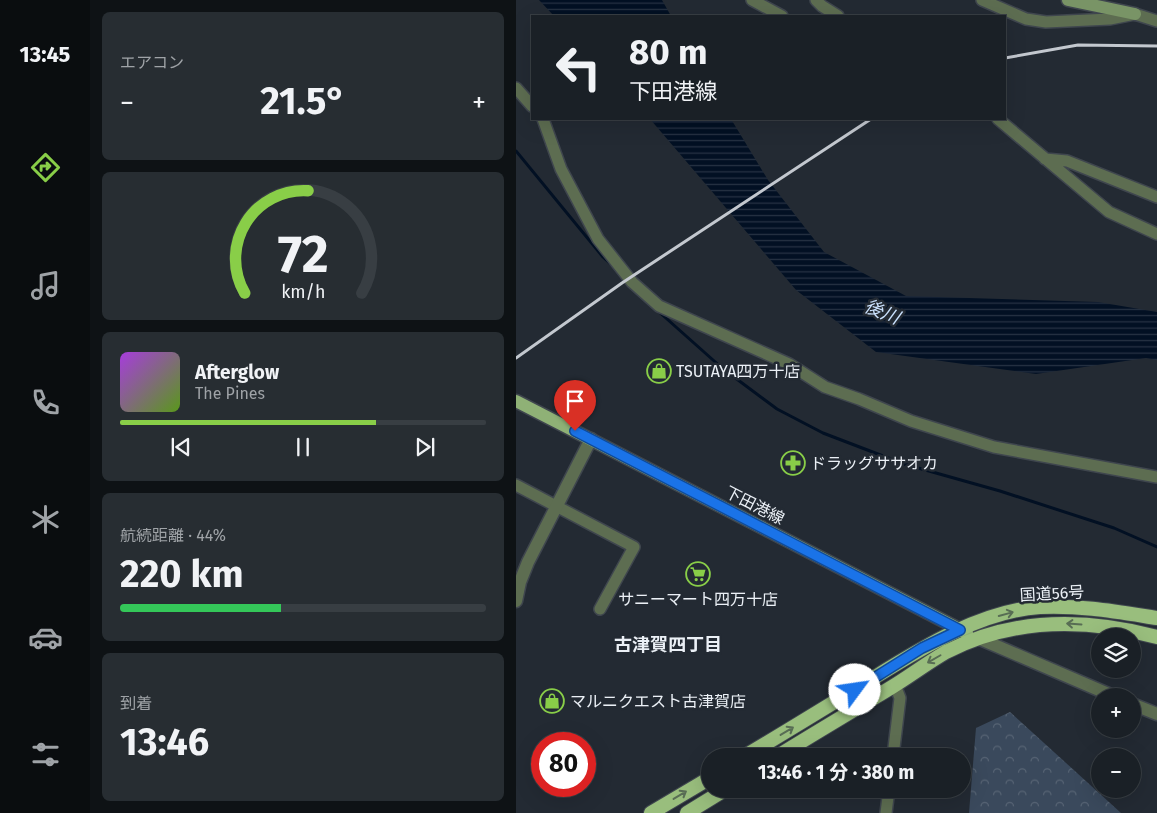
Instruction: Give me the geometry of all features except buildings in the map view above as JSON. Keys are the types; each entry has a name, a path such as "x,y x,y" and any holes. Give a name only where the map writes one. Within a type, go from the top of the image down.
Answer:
{"highway":[{"name":"国道56号","path":"758,748 922,648 960,630 1005,613 1039,608 1084,607 1157,618"},
{"name":"国道56号","path":"791,748 895,685 929,662 978,638 1011,629 1053,623 1106,627 1157,637"},
{"path":"651,813 701,783"},
{"path":"687,813 711,798"}],"main road":[{"path":"1068,0 1135,14"},
{"name":"下田港線","path":"516,402 978,638"}],"street":[{"path":"752,0 780,15"},
{"path":"816,0 836,15"},
{"path":"982,0 1026,19 1046,22 1110,19 1135,14 1157,21"},
{"path":"516,88 531,105"},
{"path":"543,120 561,169 598,239 632,282 659,306 789,364 825,387 860,399 911,422 994,448 1157,476"},
{"path":"999,120 1109,212 1157,234"},
{"path":"1045,159 1067,161 1157,197"},
{"path":"516,600 520,582 528,562 591,439"},
{"path":"516,485 634,547 600,610"},
{"path":"978,638 1094,688"},
{"path":"894,748 900,698 895,685"},
{"path":"1141,708 1157,714"},
{"path":"884,812 887,798"}],"green space":[{"path":"1010,712 1091,786 1091,798 1105,798 1121,813 969,813 976,728"}],"water":[{"path":"539,0 662,0 670,15 553,15"},
{"name":"後川","path":"651,120 732,120 768,180 824,252 906,296 1098,302 1157,312 1157,360 1146,358 1036,374 876,352 796,290"}],"waterway":[{"path":"516,151 603,257 613,266"},
{"path":"658,311 722,368 777,409 823,433 904,464 1000,491 1114,528 1157,547"}],"railway":[{"path":"1006,58 1078,45 1157,46"},
{"path":"516,358 622,283 869,120"}],"place":[{"name":"TSUTAYA四万十店","path":"659,371"},
{"name":"ドラッグササオカ","path":"793,463"},
{"name":"サニーマート四万十店","path":"698,574"},
{"name":"マルニクエスト古津賀店","path":"552,701"}],"district":[{"name":"古津賀四丁目","path":"668,645"}],"route":[{"path":"575,431 960,630 922,648 855,690"}]}
